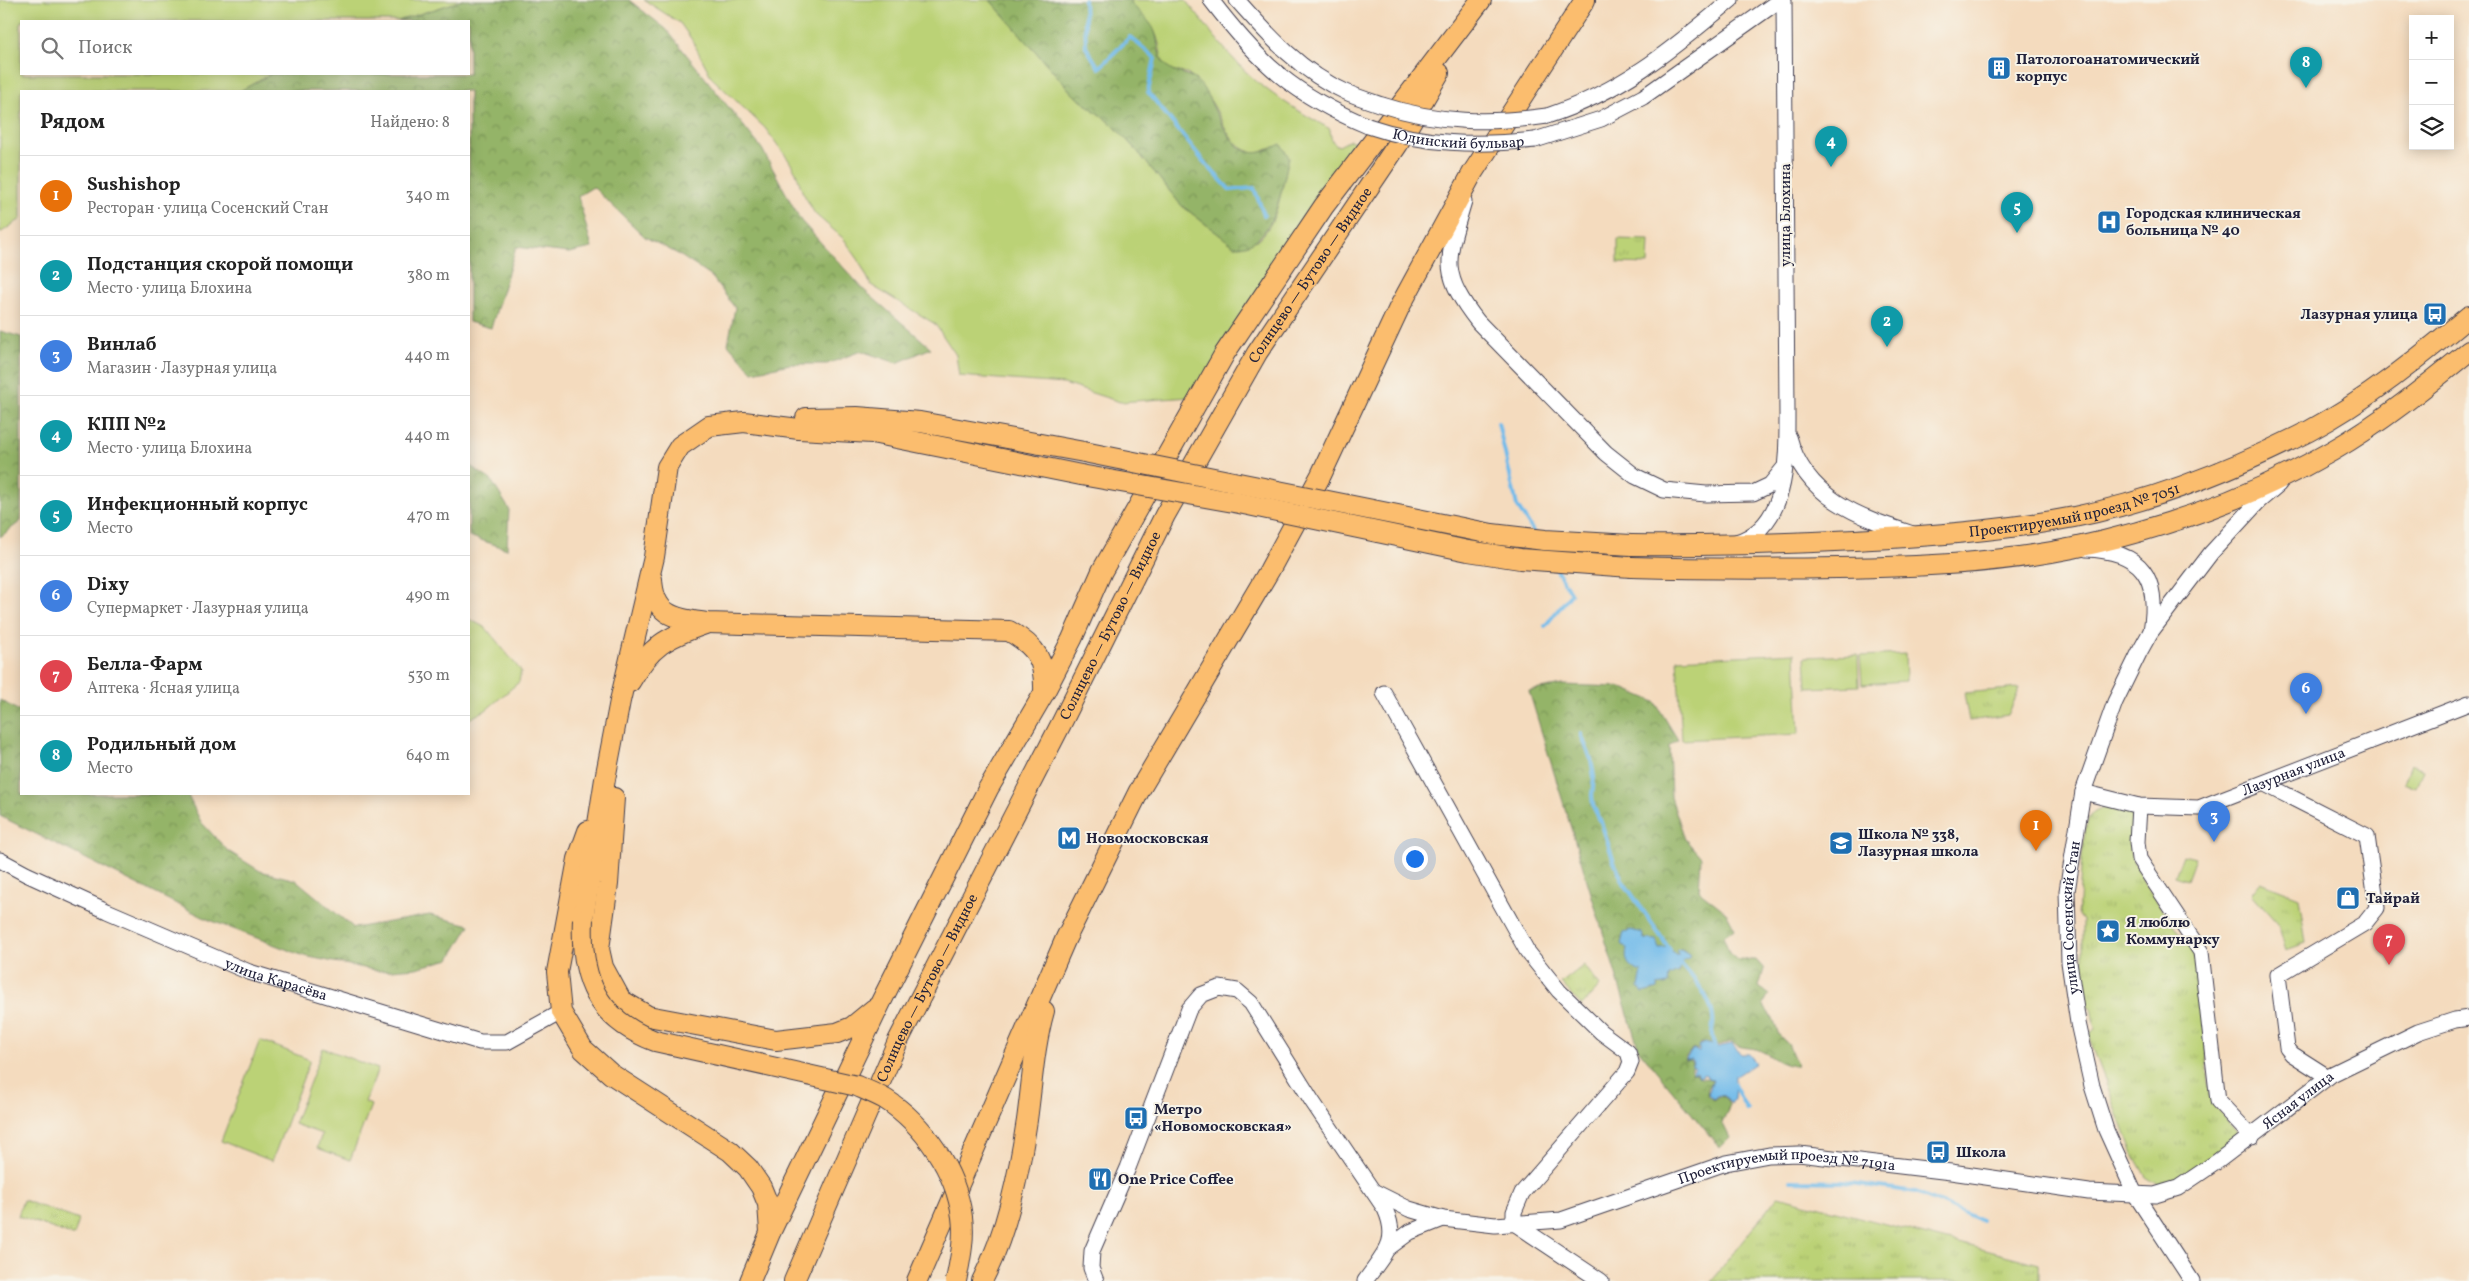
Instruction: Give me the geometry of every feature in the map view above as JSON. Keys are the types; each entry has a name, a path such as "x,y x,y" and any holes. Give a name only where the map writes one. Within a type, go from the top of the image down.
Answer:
{"main road":[{"path":"750,1281 770,1233 881,1002 988,789 1044,693 1072,639 1102,571 1226,353 1324,206 1481,0"},
{"name":"Солнцево — Бутово — Видное","path":"794,1281 898,1041 1062,724 1165,515 1257,353 1398,144 1481,0"},
{"path":"917,1281 1066,938 1140,791 1264,579 1321,475 1399,308 1472,172 1585,0"},
{"name":"Проектируемый проезд № 7051","path":"744,422 799,418 874,417 920,422 1027,440 1492,534 1545,540 1632,545 1722,546 1922,536 2074,516 2131,502 2214,472 2309,430 2344,410 2396,374 2469,316"},
{"name":"Проектируемый проезд № 7051","path":"744,422 887,436 1081,475 1239,503 1468,551 1574,564 1631,567 1901,567 1982,561 2072,548 2147,530 2182,518 2292,473 2368,429 2469,351"},
{"path":"744,422 708,426 680,446 667,467 652,567 620,701 605,779 583,919 582,948 587,976 596,995 613,1018 634,1033 655,1041 857,1086 884,1098 907,1116 928,1139 943,1162 957,1190 962,1218 963,1248 956,1281"},
{"path":"652,567 653,593 658,605 667,613 684,619 707,623 1009,631 1032,647 1040,660 1044,672 1044,693"},
{"path":"620,701 640,664 662,641 707,623"},
{"path":"616,721 614,801 608,884 599,949 603,967 621,1000 648,1016 776,1040 845,1030 866,1018 881,1002"},
{"path":"605,779 578,859 557,972 561,1012 583,1049 611,1074 730,1151 748,1168 761,1187 768,1204 770,1233"},
{"path":"982,1281 1009,1209 1026,1122 1040,1029 1066,938"}],"street":[{"name":"Юдинский бульвар","path":"1211,0 1258,58 1289,84 1330,110 1390,133 1434,142 1465,145 1535,140 1600,119 1643,98 1780,0"},
{"name":"Юдинский бульвар","path":"1237,0 1271,39 1304,66 1344,92 1408,114 1452,121 1506,122 1547,116 1578,105 1626,81 1680,42 1731,0"},
{"name":"улица Блохина","path":"1784,0 1787,431"},
{"path":"1472,172 1449,260 1451,278 1460,298 1478,322 1606,453 1635,476 1664,490 1687,494 1753,493 1770,485 1784,468"},
{"path":"1722,546 1752,535 1770,518 1779,498 1787,431"},
{"path":"1787,431 1797,460 1824,495 1854,513 1922,536"},
{"path":"2150,633 2233,527 2259,501 2292,473"},
{"path":"2072,548 2114,552 2140,565 2154,593 2155,605 2150,633"},
{"name":"улица Сосенский Стан","path":"2150,633 2115,702 2083,792 2067,891 2069,962 2078,1023 2092,1086 2106,1130 2135,1194 2192,1281"},
{"path":"1384,693 1527,951 1559,991 1600,1032 1625,1049 1630,1057 1630,1066 1627,1072 1522,1193 1514,1212 1514,1223 1601,1281"},
{"name":"Лазурная улица","path":"2083,792 2139,806 2199,808 2265,784 2469,703"},
{"path":"2265,784 2367,836 2377,908 2365,923 2278,975 2287,1048 2292,1054 2328,1077"},
{"path":"2139,806 2139,859 2201,952 2218,1100 2252,1137"},
{"name":"улица Карасёва","path":"0,860 107,911 249,972 480,1042 507,1042 561,1012"},
{"path":"1096,1281 1091,1268 1092,1251 1128,1168 1179,1031 1193,1003 1201,995 1214,989 1233,989 1245,995 1312,1101 1373,1191 1392,1224 1391,1237 1387,1249 1365,1281"},
{"name":"Ясная улица","path":"2135,1194 2156,1195 2178,1188 2252,1137 2328,1077 2418,1032 2455,1020 2469,1018"},
{"name":"Проектируемый проезд № 7191а","path":"1373,1191 1409,1209 1443,1219 1495,1225 1562,1220 1726,1163 1769,1155 1799,1154 1951,1172 2089,1192 2135,1194"},
{"name":"Проектируемый проезд № 7191а","path":"1387,1249 1410,1232 1443,1219"}],"green space":[{"path":"0,0 463,0 401,20 20,20 20,75 269,75 242,90 20,90 20,220 0,233"},
{"path":"463,0 629,0 666,29 762,149 801,221 865,291 931,348 897,363 861,351 827,364 790,364 753,372 728,344 735,308 712,277 678,254 645,237 593,187 578,196 592,248 569,253 516,247 491,328 470,322 470,90 242,90 269,75 470,75 470,20 401,20"},
{"path":"644,0 990,0 1074,95 1113,125 1138,152 1181,205 1234,246 1257,240 1267,230 1276,211 1289,157 1268,149 1257,154 1238,145 1227,131 1208,97 1187,73 1176,71 1164,64 1154,31 1129,0 1185,0 1228,52 1256,81 1283,101 1330,129 1332,140 1336,145 1339,146 1350,140 1364,146 1190,397 1120,402 1064,384 959,376 956,355 935,324 871,285 858,259 844,239 815,214 802,191 796,172 765,128 712,78 692,40 680,23"},
{"path":"990,0 1129,0 1153,28 1163,61 1170,69 1194,78 1198,82 1227,132 1239,147 1255,153 1281,144 1289,157 1279,199 1268,227 1259,237 1248,244 1234,246 1181,205 1138,152 1113,125 1074,95"},
{"path":"1618,239 1649,240 1648,264 1618,263"},
{"path":"0,331 20,337 20,522 0,537"},
{"path":"470,466 491,480 509,509 507,549 470,536"},
{"path":"470,620 486,628 521,671 519,682 486,710 470,718"},
{"path":"1795,653 1799,734 1682,740 1677,659"},
{"path":"1905,654 1906,681 1862,684 1860,656"},
{"path":"1858,655 1859,686 1807,688 1805,657"},
{"path":"1562,685 1620,687 1655,702 1678,740 1669,746 1671,797 1685,839 1701,857 1699,891 1726,912 1735,929 1723,935 1729,953 1737,960 1756,960 1764,969 1759,987 1769,994 1763,1005 1773,1019 1779,1035 1788,1044 1797,1065 1782,1063 1761,1051 1738,1046 1731,1042 1718,1045 1701,1043 1697,1050 1693,1048 1684,1059 1685,1061 1690,1060 1693,1063 1691,1073 1695,1073 1699,1078 1713,1081 1708,1088 1707,1095 1714,1100 1720,1096 1725,1097 1730,1106 1722,1122 1730,1138 1720,1148 1639,1050 1529,691"},
{"path":"2020,688 2008,715 1969,721 1964,693"},
{"path":"0,700 20,711 20,795 188,795 201,822 228,851 260,871 296,880 354,928 430,915 470,925 450,959 416,968 379,971 304,956 207,919 0,816"},
{"path":"2411,764 2423,769 2416,788 2404,783"},
{"path":"2112,806 2130,811 2134,817 2130,853 2144,883 2199,961 2210,1096 2217,1109 2244,1139 2172,1186 2162,1187 2146,1177 2133,1154 2088,1035 2095,1029 2091,1008 2088,1006 2083,965 2083,919 2078,916 2084,838 2086,826 2091,815 2098,809"},
{"path":"2183,855 2195,858 2187,880 2175,876"},
{"path":"2261,882 2299,897 2306,943 2286,950 2278,924 2251,894"},
{"path":"1584,965 1600,986 1582,1006 1561,983"},
{"path":"260,1040 310,1060 272,1161 221,1141"},
{"path":"323,1048 378,1069 365,1102 371,1105 350,1160 317,1148 322,1134 294,1124"},
{"path":"1778,1196 2039,1264 2039,1281 1711,1281"},
{"path":"23,1200 79,1220 74,1236 18,1216"}],"water":[{"path":"1631,930 1642,933 1644,939 1656,940 1659,948 1669,947 1675,955 1679,955 1676,950 1681,949 1689,954 1690,957 1680,962 1681,966 1678,972 1669,976 1668,984 1657,986 1657,989 1643,993 1639,987 1642,972 1631,967 1626,958 1627,949 1621,944 1624,932"},
{"path":"1705,1043 1718,1047 1732,1044 1741,1054 1749,1054 1756,1063 1735,1077 1734,1099 1731,1104 1725,1096 1719,1095 1714,1099 1708,1094 1713,1080 1708,1079 1705,1074 1698,1077 1696,1072 1692,1073 1695,1067 1692,1067 1694,1063 1692,1060 1685,1060 1693,1049 1699,1052 1699,1046"}],"waterway":[{"path":"1084,0 1086,47 1099,68 1130,37 1155,58 1148,92 1204,162 1230,190 1254,188 1264,215"},
{"path":"1498,423 1517,506 1533,531"},
{"path":"1545,626 1571,594 1555,567"},
{"path":"1581,734 1591,759 1594,777 1593,806 1601,822 1614,862 1624,883 1670,950"},
{"path":"1677,959 1699,986 1708,1001 1713,1017 1712,1038 1715,1047"},
{"path":"1733,1083 1747,1110"},
{"path":"1791,1181 1843,1182 1916,1192 1982,1221"}],"place":[{"name":"Патологоанатомический корпус","path":"1999,68"},
{"name":"Родильный дом","path":"2306,88"},
{"name":"КПП №2","path":"1831,167"},
{"name":"Городская клиническая больница № 40","path":"2109,222"},
{"name":"Инфекционный корпус","path":"2017,233"},
{"name":"Лазурная улица","path":"2435,314"},
{"name":"Подстанция скорой помощи","path":"1887,347"},
{"name":"Dixy","path":"2306,714"},
{"name":"Новомосковская","path":"1069,838"},
{"name":"Винлаб","path":"2214,842"},
{"name":"Школа № 338, Лазурная школа","path":"1841,843"},
{"name":"Sushishop","path":"2036,851"},
{"name":"Тайрай","path":"2348,898"},
{"name":"Я люблю Коммунарку","path":"2108,931"},
{"name":"Белла-Фарм","path":"2389,965"},
{"name":"Метро «Новомосковская»","path":"1136,1118"},
{"name":"Школа","path":"1938,1152"},
{"name":"One Price Coffee","path":"1100,1179"}]}
